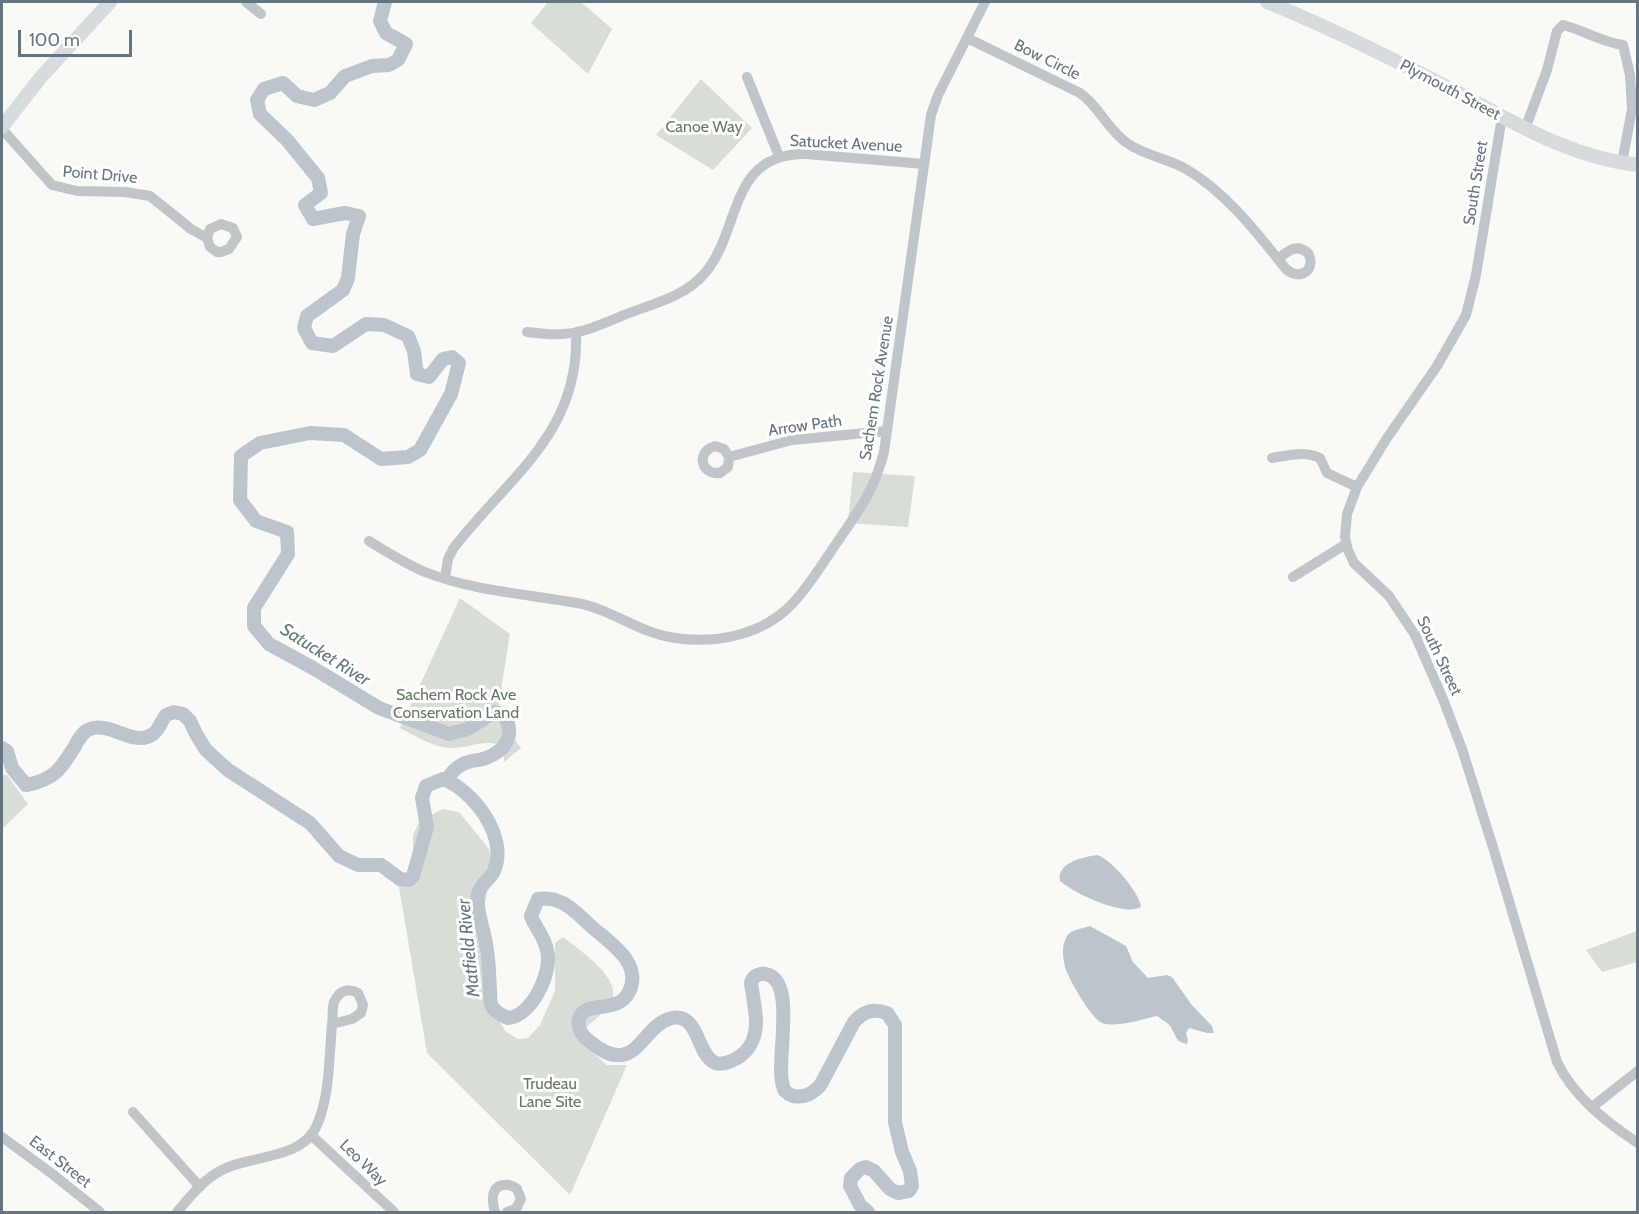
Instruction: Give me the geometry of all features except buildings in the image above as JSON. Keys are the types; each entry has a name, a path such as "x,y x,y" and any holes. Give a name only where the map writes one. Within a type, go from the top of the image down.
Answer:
{"main road":[{"path":"2,128 41,77 110,2"},
{"name":"Plymouth Street","path":"1267,2 1369,47 1525,129 1578,152 1638,165"}],"street":[{"path":"246,2 261,14"},
{"name":"Sachem Rock Avenue","path":"369,541 413,566 445,578 499,592 590,606 638,628 674,638 716,639 752,631 773,620 791,605 865,503 879,473 934,104 985,2"},
{"path":"1525,129 1547,70 1557,31 1563,25 1611,43 1623,45 1630,75 1632,109 1622,163"},
{"name":"Bow Circle","path":"967,38 1080,93 1090,102 1104,122 1129,144 1174,163 1203,181 1248,222 1278,259"},
{"path":"747,77 779,156"},
{"name":"South Street","path":"1502,117 1474,286 1466,315 1430,376 1387,438 1357,487 1347,514 1346,544 1359,569 1393,602 1415,635 1428,662 1462,749 1520,935 1554,1054 1572,1088 1638,1143"},
{"name":"Point Drive","path":"2,128 52,185 69,190 125,192 150,196 191,229 207,238"},
{"name":"Satucket Avenue","path":"527,332 576,333 672,297 697,281 710,267 720,250 742,193 752,176 764,163 779,156 792,154 835,156 924,165"},
{"path":"445,578 448,559 453,549 529,463 557,421 566,399 575,363 576,333"},
{"name":"Arrow Path","path":"729,457 792,441 887,431"},
{"path":"1272,458 1298,454 1313,455 1320,458 1327,473 1357,487"},
{"path":"1293,577 1346,544"},
{"path":"177,1212 200,1187 219,1171 286,1150 312,1135 319,1120 324,1099 332,1024"},
{"path":"1592,1107 1638,1071"},
{"path":"133,1112 200,1187"},
{"name":"Leo Way","path":"312,1135 394,1212"},
{"name":"East Street","path":"2,1137 100,1212"},
{"path":"495,1212 494,1192 500,1186 507,1184 517,1189 521,1199 516,1209 507,1212"}],"green space":[{"path":"548,2 581,2 612,29 588,74 531,23"},
{"name":"Canoe Way","path":"701,79 752,128 713,170 656,135"},
{"path":"853,472 915,476 908,527 848,523"},
{"name":"Sachem Rock Ave Conservation Land","path":"460,598 510,634 497,715 521,748 504,762 504,755 499,745 493,743 458,748 438,746 400,728"},
{"path":"2,775 7,775 28,804 2,829"},
{"name":"Trudeau Lane Site","path":"442,809 459,812 489,849 493,864 484,908 480,953 493,1009 505,1031 518,1039 528,1038 540,1025 555,991 555,943 563,937 588,956 611,983 612,1000 603,1012 583,1030 583,1045 607,1065 627,1065 570,1195 427,1053 397,875 407,876 413,870 413,835 419,822"},
{"path":"1637,931 1637,962 1602,972 1586,950"}],"shaded area":[{"path":"1097,855 1110,863 1124,877 1136,894 1141,907 1123,909 1111,906 1076,892 1060,881 1060,875 1066,865 1078,859"},
{"path":"1090,926 1126,946 1133,962 1148,978 1167,975 1172,977 1191,1004 1212,1026 1214,1033 1189,1028 1186,1033 1187,1044 1178,1040 1169,1025 1157,1016 1130,1023 1115,1024 1102,1023 1097,1020 1072,982 1066,970 1063,954 1064,942 1068,935"}],"waterway":[{"name":"Satucket River","path":"385,2 380,21 386,33 406,44 398,60 389,65 372,66 345,76 330,93 314,100 297,96 283,83 264,89 257,100 260,114 287,140 318,178 321,193 305,205 313,219 345,213 359,216 353,234 348,278 343,290 307,316 304,328 312,343 333,346 366,324 384,325 408,336 414,351 417,374 429,377 443,359 452,357 459,363 451,394 420,450 408,457 381,459 344,435 310,433 260,443 241,456 240,500 256,521 287,532 288,554 254,608 254,626 269,644 379,708 449,734 468,729 494,712 503,714 509,728 504,746 493,755 460,766 447,780"},
{"name":"Matfield River","path":"2,748 7,751 12,768 26,785 44,780 56,772 81,736 90,729 106,728 138,738 146,737 159,728 166,715 174,712 183,714 190,721 206,750 228,770 310,823 339,856 358,865 381,865 400,879 409,880 413,876 427,827 422,798 426,786 443,779 466,793 476,804 485,816 497,844 494,871 481,887 477,900 487,950 492,1006 498,1013 508,1018 525,1010 539,991 544,981 548,959 544,941 531,916 538,899 547,898 561,902 615,947 623,955 632,972 632,982 626,997 617,1003 589,1009 580,1015 578,1024 585,1038 605,1052 618,1055 628,1053 661,1023 672,1018 681,1018 692,1027 712,1061 722,1064 736,1059 746,1051 755,1033 752,980 755,976 766,974 777,983 782,996 781,1067 785,1091 793,1096 804,1096 820,1086 854,1022 865,1013 873,1011 887,1013 895,1025 895,1122 902,1152 910,1171 912,1186 909,1191 898,1193 890,1189 874,1171 866,1167 860,1169 851,1178 850,1186 860,1205 868,1212"}]}
